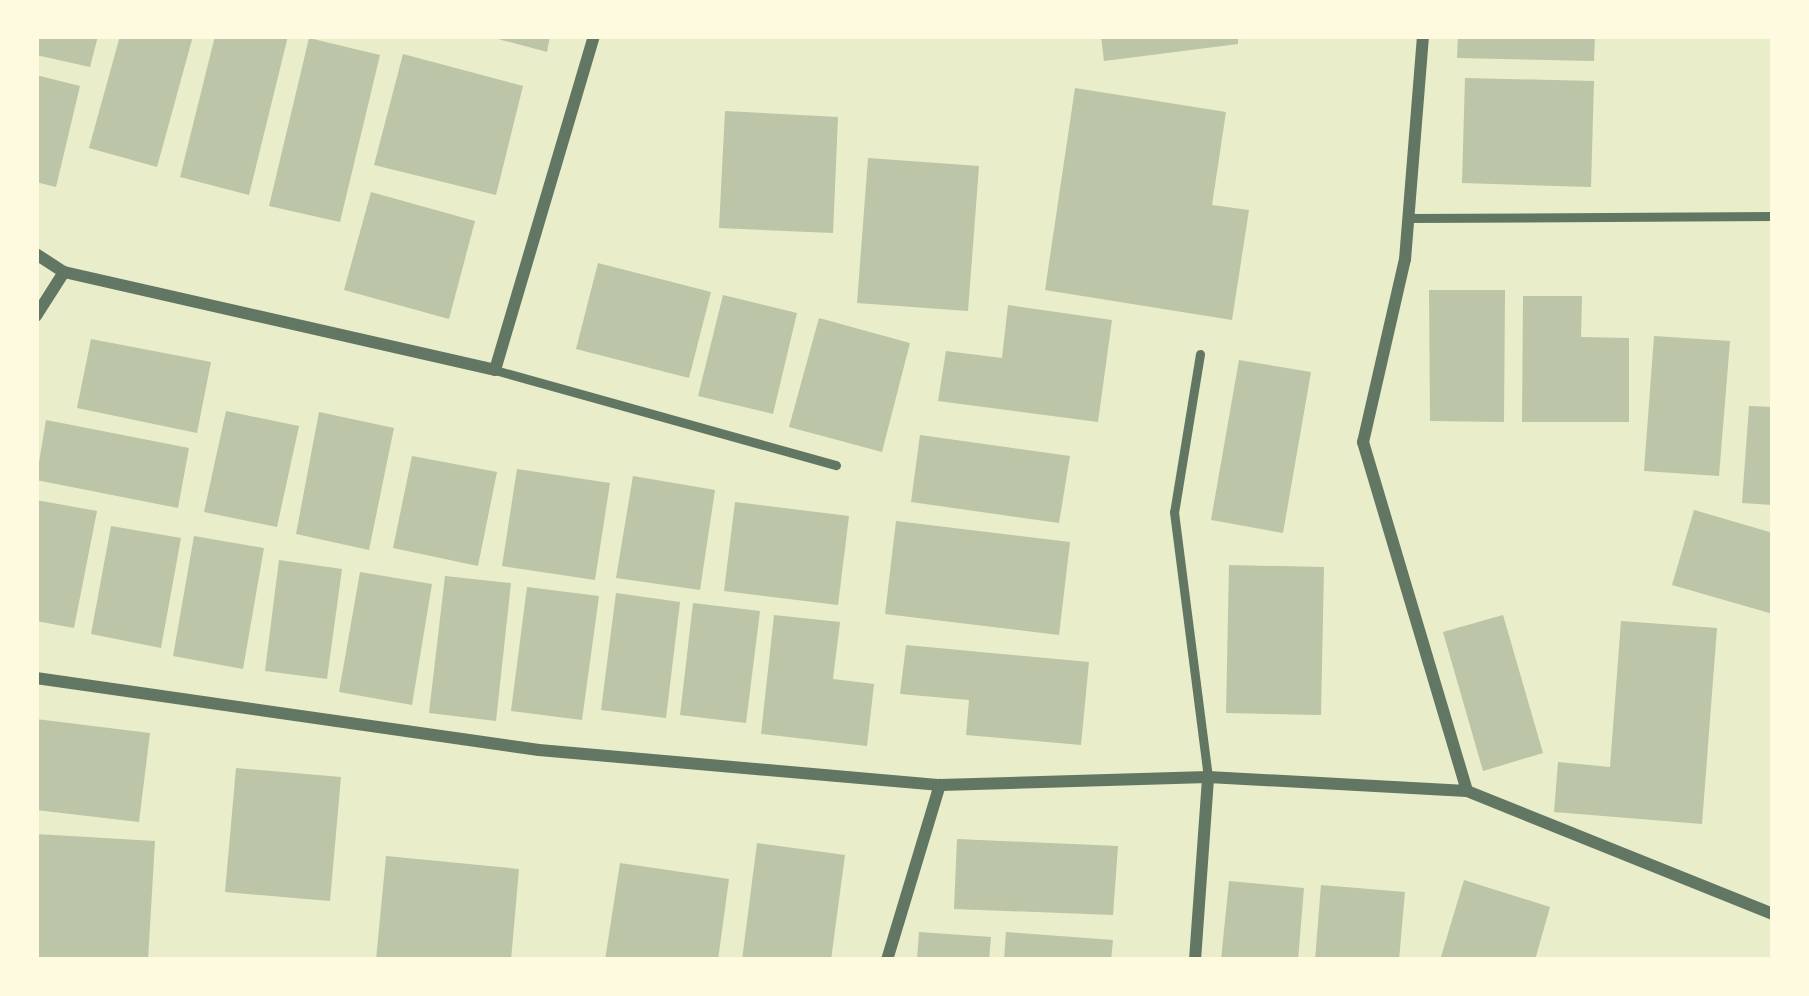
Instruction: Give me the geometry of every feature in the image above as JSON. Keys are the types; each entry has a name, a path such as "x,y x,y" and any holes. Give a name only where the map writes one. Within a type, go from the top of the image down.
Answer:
{"street":[{"path":"36,254 64,272 495,370 594,36"},
{"path":"1423,36 1408,218 1364,442 1467,790"},
{"path":"36,316 64,272"},
{"path":"36,678 539,750 940,785 1208,777 1467,790 1773,914"},
{"path":"1196,960 1208,777"},
{"path":"886,960 940,785"}],"lane":[{"path":"1408,218 1773,216"},
{"path":"1200,354 1174,512 1208,777"},
{"path":"495,370 836,465"}],"building":[{"path":"36,36 98,36 90,67 36,55"},
{"path":"120,36 193,36 157,167 89,148"},
{"path":"215,36 288,36 249,195 180,177"},
{"path":"487,36 550,36 547,52"},
{"path":"1101,36 1238,36 1238,44 1104,61"},
{"path":"1458,36 1595,36 1594,61 1457,58"},
{"path":"309,38 380,55 340,222 269,206"},
{"path":"403,54 523,86 496,195 374,165"},
{"path":"36,75 80,86 56,187 36,182"},
{"path":"1465,78 1594,81 1591,187 1462,183"},
{"path":"1075,88 1226,112 1212,205 1249,210 1232,320 1045,290"},
{"path":"725,111 838,117 833,233 719,228"},
{"path":"868,158 979,166 968,311 857,303"},
{"path":"371,192 475,221 449,319 344,290"},
{"path":"598,263 711,292 689,378 576,349"},
{"path":"1429,290 1505,290 1504,422 1430,421"},
{"path":"723,295 797,313 773,414 698,396"},
{"path":"1523,296 1582,296 1581,337 1629,338 1629,422 1522,422"},
{"path":"1008,305 1112,320 1098,422 938,401 946,351 1002,358"},
{"path":"819,318 910,343 882,452 789,427"},
{"path":"1654,336 1730,341 1719,476 1644,471"},
{"path":"91,339 211,362 197,433 77,408"},
{"path":"1239,360 1311,372 1283,533 1211,520"},
{"path":"1749,406 1773,407 1773,505 1742,503"},
{"path":"226,411 299,426 277,527 204,512"},
{"path":"319,412 394,428 369,550 296,534"},
{"path":"46,420 189,448 178,508 36,480"},
{"path":"920,435 1070,456 1059,523 911,502"},
{"path":"412,456 497,472 478,566 393,548"},
{"path":"517,469 610,483 595,580 502,566"},
{"path":"633,476 715,490 700,590 616,578"},
{"path":"36,500 97,511 74,628 36,621"},
{"path":"735,502 849,516 838,605 724,591"},
{"path":"1694,510 1773,533 1773,614 1672,585"},
{"path":"896,521 1070,542 1059,635 885,614"},
{"path":"111,526 181,538 161,648 91,634"},
{"path":"194,536 264,548 243,669 173,656"},
{"path":"279,560 342,569 327,679 265,671"},
{"path":"1229,565 1324,567 1321,715 1226,713"},
{"path":"360,572 432,584 412,705 339,692"},
{"path":"445,576 511,583 496,721 429,713"},
{"path":"527,587 599,596 582,720 511,711"},
{"path":"616,593 680,602 666,718 601,710"},
{"path":"693,603 760,611 746,723 680,715"},
{"path":"774,615 840,622 833,679 874,684 867,746 761,734"},
{"path":"1503,615 1543,753 1483,771 1443,632"},
{"path":"1621,621 1717,628 1702,824 1554,812 1558,762 1610,767"},
{"path":"906,645 1089,662 1081,745 966,735 969,700 900,694"},
{"path":"36,719 150,733 139,822 36,810"},
{"path":"236,768 341,777 330,901 225,892"},
{"path":"36,834 155,841 148,960 36,960"},
{"path":"957,839 1118,846 1113,915 954,909"},
{"path":"757,843 845,855 831,960 742,960"},
{"path":"386,856 519,869 511,960 376,960"},
{"path":"620,863 729,879 718,960 605,960"},
{"path":"1464,880 1550,907 1535,960 1440,960"},
{"path":"1229,881 1304,888 1298,960 1221,960"},
{"path":"1321,885 1405,892 1399,960 1315,960"},
{"path":"919,932 991,937 989,960 917,960"},
{"path":"1006,932 1113,940 1111,960 1004,960"}]}
